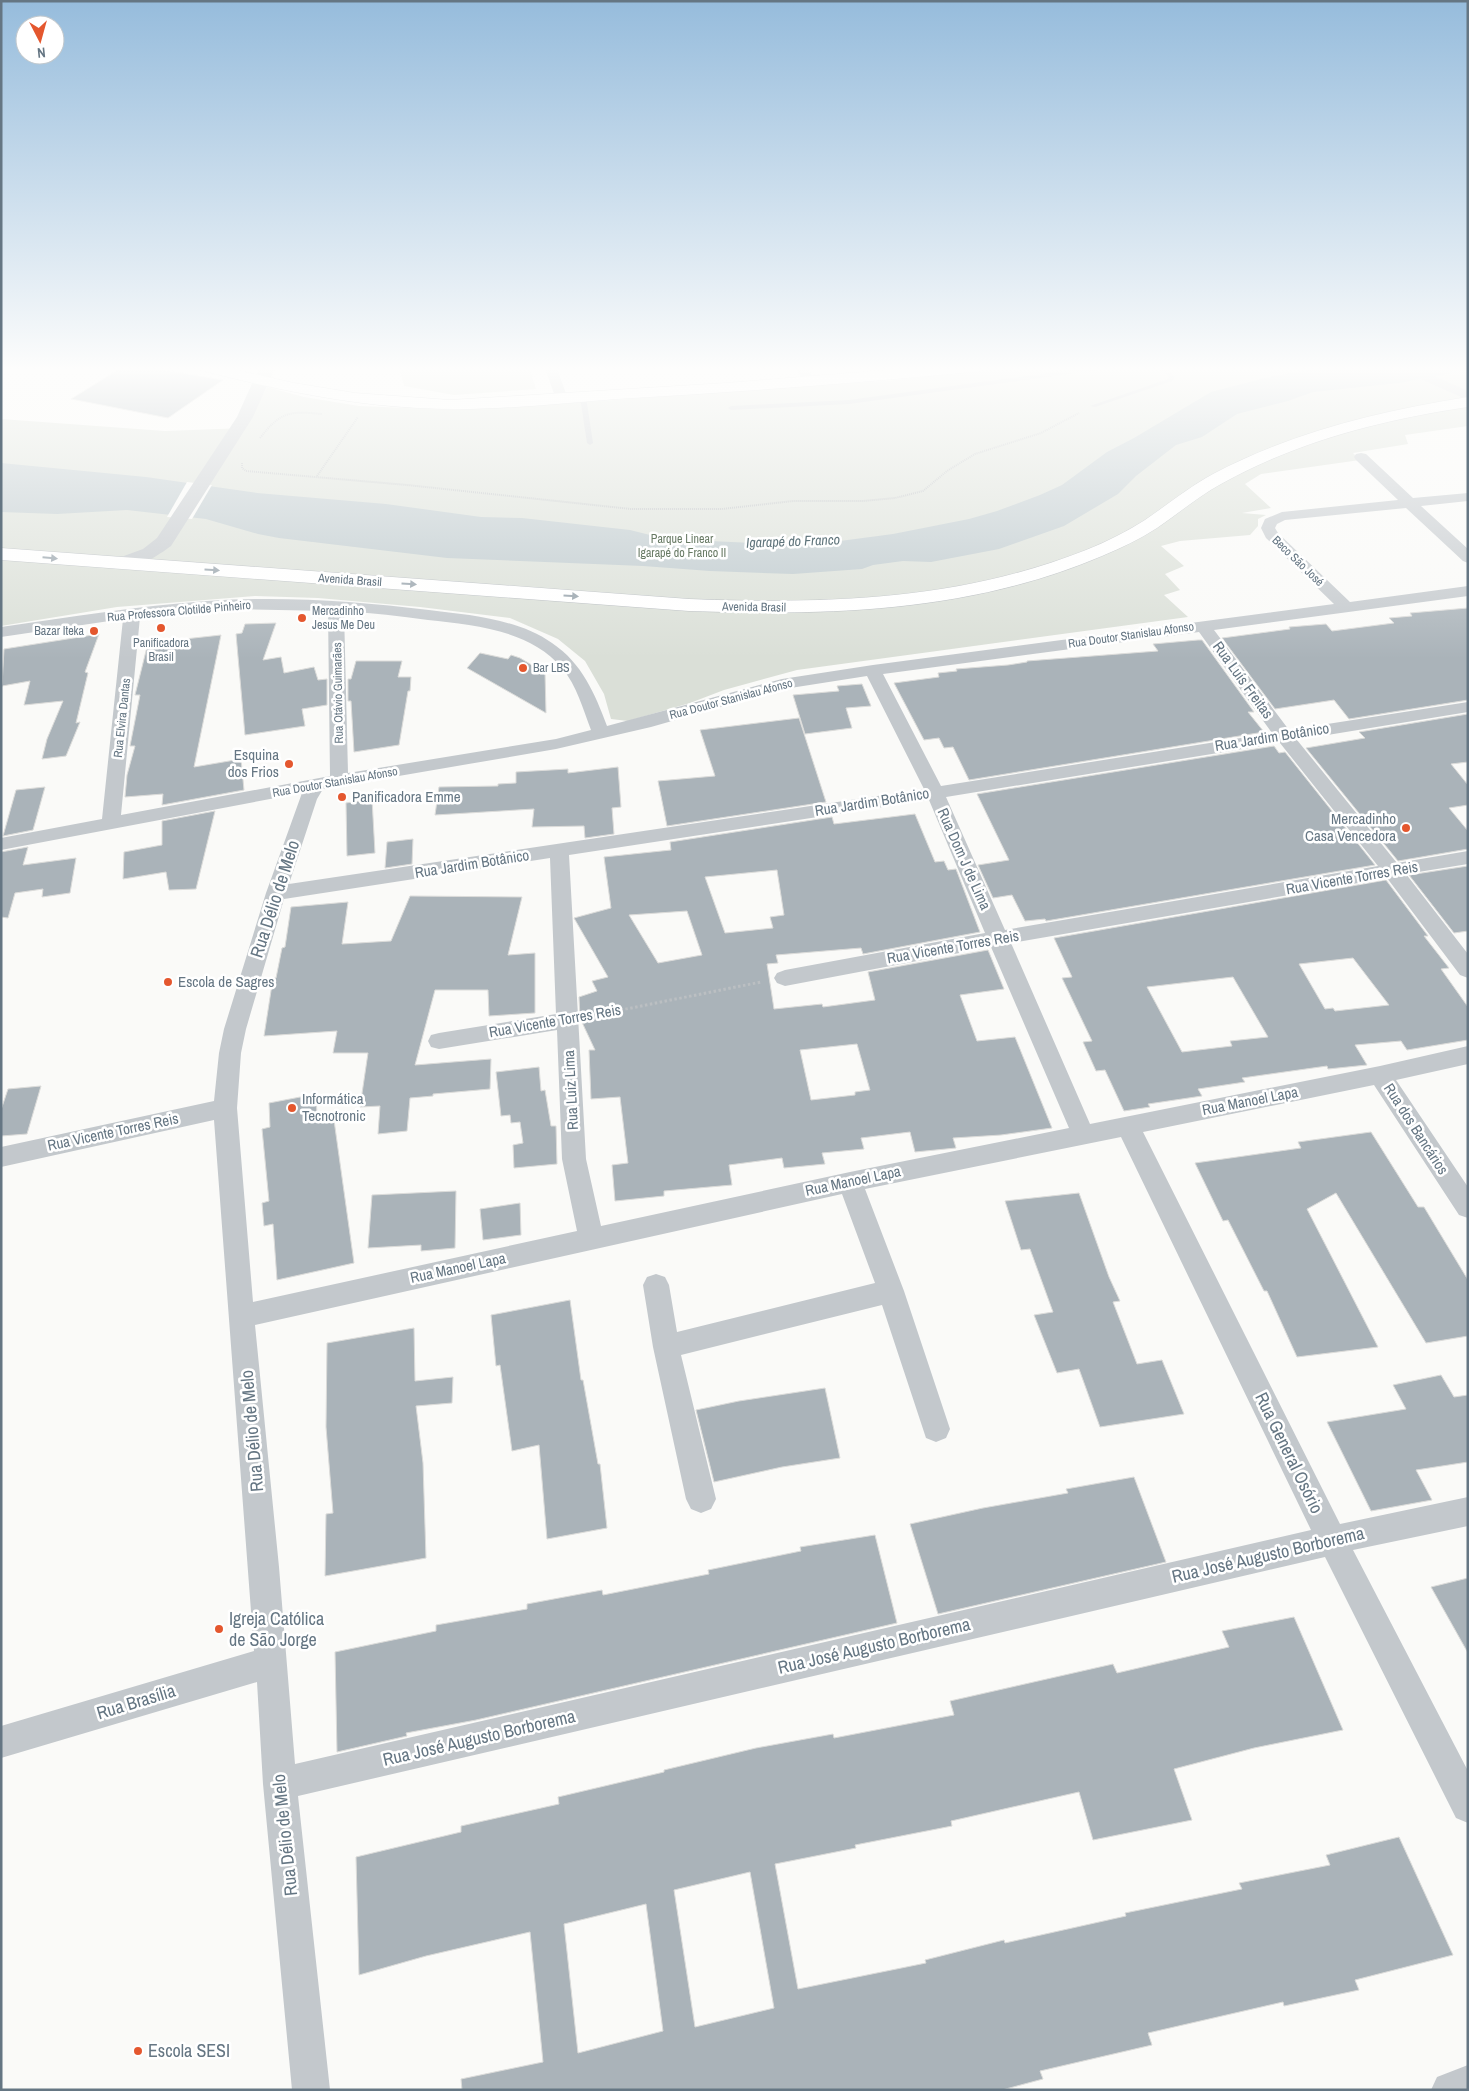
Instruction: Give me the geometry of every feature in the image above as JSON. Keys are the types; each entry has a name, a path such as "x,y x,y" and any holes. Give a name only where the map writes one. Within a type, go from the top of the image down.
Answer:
{"highway":[{"name":"Avenida Brasil","path":"1,554 708,606 834,607 901,602 973,590 1043,572 1094,553 1146,527 1215,480 1247,464"}],"street":[{"path":"120,564 150,553 164,542 216,464"},
{"path":"1368,464 1468,558"},
{"path":"1410,504 1468,497"},
{"name":"Beco São José","path":"1346,607 1271,535 1268,528 1270,522 1282,516 1410,504"},
{"name":"Rua Doutor Stanislau Afonso","path":"1,844 328,782 512,752 601,733 782,684 873,670 1468,591"},
{"name":"Rua Professora Clotilde Pinheiro","path":"1,632 132,613 256,604 410,612 473,621 508,629 534,639 557,654 571,668 582,685 601,733"},
{"name":"Rua Otávio Guimarães","path":"328,782 336,607"},
{"name":"Rua Elvira Dantas","path":"111,823 132,613"},
{"name":"Rua Luís Freitas","path":"1203,626 1283,735 1393,871 1468,970"},
{"name":"Rua Dom J de Lima","path":"873,670 935,792 1083,1134"},
{"name":"Rua Jardim Botânico","path":"276,893 935,792 1468,707"},
{"name":"Rua Délio de Melo","path":"311,2090 280,1784 264,1567 241,1316 225,1108 230,1053 235,1029 276,893 308,799 328,782"},
{"name":"Rua Luiz Lima","path":"559,850 574,1159 591,1239"},
{"name":"Rua Vicente Torres Reis","path":"785,978 999,938 1468,857"},
{"name":"Rua Vicente Torres Reis","path":"439,1041 568,1020"},
{"name":"Rua Manoel Lapa","path":"241,1316 850,1182 1380,1075 1468,1055"},
{"name":"Rua dos Bancários","path":"1380,1075 1468,1208"},
{"name":"Rua Vicente Torres Reis","path":"1,1157 225,1108"},
{"name":"Rua General Osório","path":"1128,1126 1332,1540 1468,1806"},
{"path":"850,1182 891,1291 936,1429"},
{"path":"656,1285 666,1347 701,1499"},
{"path":"666,1347 891,1291"},
{"name":"Rua José Augusto Borborema","path":"280,1784 1332,1540 1468,1511"},
{"name":"Rua Brasília","path":"1,1742 270,1662"},
{"path":"1450,2090 1468,2084"}],"path":[{"path":"242,464 242,468 246,470 631,509 722,509 792,502 895,498 923,491 947,471 960,464"},
{"path":"317,476 326,464"},
{"name":"Rua Vicente Torres Reis","path":"568,1020 785,978"}],"green space":[{"name":"Parque Linear Igarapé do Franco II","path":"1,464 1335,464 1261,474 1245,484 1271,508 1242,513 1266,515 1258,519 1258,526 1250,535 1180,541 1161,546 1184,566 1165,574 1180,590 1164,595 1188,617 797,670 724,690 690,703 628,721 611,719 604,694 585,661 558,639 510,618 420,607 318,598 255,596 117,607 1,626"}],"shaded area":[{"path":"1,464 7,464 146,477 257,493 386,504 481,517 522,518 630,530 666,539 778,544 840,541 893,534 969,519 997,511 1062,485 1091,464 1152,464 1118,494 1064,526 999,549 931,562 903,561 873,565 862,569 793,574 447,558 279,538 206,519 127,510 57,514 1,512"}],"pier":[{"path":"187,482 212,485 192,519 167,517"}],"building":[{"path":"1468,608 1468,700 1349,719 1334,700 1275,709 1222,638 1290,629 1289,627 1326,624 1332,631 1394,623 1389,618 1412,616 1410,613"},
{"path":"276,623 263,660 281,657 284,673 314,667 318,680 327,679 327,705 302,709 305,726 245,735 236,634 242,633 245,624"},
{"path":"99,634 85,672 88,673 76,723 80,722 66,756 42,759 47,739 63,701 24,705 30,681 2,686 4,649"},
{"path":"221,635 194,767 241,759 244,790 162,805 163,794 125,797 127,775 135,746 130,746 140,695 135,695 148,643"},
{"path":"1202,640 1254,712 1248,712 1264,732 969,780 953,747 944,748 939,738 924,740 894,683 939,677 938,673 957,671 956,669 1008,665 1027,661 1158,651 1153,644"},
{"path":"480,653 508,659 511,655 520,658 545,673 546,713 467,668"},
{"path":"356,661 402,661 398,677 411,677 399,745 354,752 351,701 348,701 348,679 351,679"},
{"path":"862,684 871,706 846,708 852,728 805,734 793,695 839,691 837,686"},
{"path":"1468,714 1468,762 1451,764 1468,785 1468,805 1449,808 1468,831 1468,849 1398,861 1306,748 1365,738 1359,732"},
{"path":"799,718 826,802 667,826 658,781 715,776 700,730"},
{"path":"1274,746 1279,753 1285,752 1375,865 1046,921 1045,919 1025,921 1012,895 993,898 978,865 1009,860 977,794"},
{"path":"618,767 621,807 612,808 614,834 585,838 584,826 532,827 534,809 435,815 439,787 498,786 498,784 516,783 516,772 568,769 568,773"},
{"path":"45,787 33,830 3,836 16,790"},
{"path":"372,799 375,853 347,856 346,803"},
{"path":"215,811 196,889 169,890 166,872 123,879 124,852 162,845 162,821"},
{"path":"915,814 935,862 944,861 948,870 956,869 980,932 863,954 861,948 776,955 778,963 767,964 774,1009 822,1004 823,1007 875,1000 868,972 988,950 1004,989 960,995 977,1041 1015,1037 1052,1128 1001,1135 953,1138 956,1148 915,1152 910,1132 861,1138 864,1149 822,1153 825,1164 784,1168 782,1158 729,1165 732,1185 664,1191 664,1196 615,1201 612,1165 628,1163 620,1097 591,1099 589,1050 595,1050 580,1018 579,997 597,991 592,981 608,977 574,918 611,908 604,857 671,850 670,842 832,817 834,824","holes":["777,870 784,915 770,917 773,928 725,933 705,877","687,911 702,955 658,963 629,915","857,1044 870,1090 855,1092 855,1095 811,1100 800,1050"]},
{"path":"413,839 412,864 385,868 387,842"},
{"path":"28,847 23,865 76,858 70,893 42,897 43,889 15,893 8,918 1,917 1,852"},
{"path":"1468,866 1468,931 1454,933 1409,875"},
{"path":"1386,880 1428,936 1424,936 1449,968 1441,969 1468,1007 1468,1040 1407,1050 1401,1041 1355,1045 1367,1065 1328,1069 1327,1066 1242,1078 1245,1082 1198,1089 1202,1096 1148,1104 1150,1107 1124,1111 1105,1070 1096,1071 1083,1042 1092,1041 1062,978 1072,977 1054,938","holes":["1353,958 1389,1005 1335,1011 1333,1008 1325,1009 1299,964","1233,977 1268,1037 1230,1041 1232,1046 1182,1052 1147,987"]},
{"path":"410,896 522,897 508,955 535,953 535,1013 489,1016 488,990 435,990 415,1065 491,1059 490,1089 410,1098 407,1131 378,1134 380,1106 360,1107 368,1053 333,1053 337,1031 264,1036 273,978 276,978 282,948 285,947 291,907 348,902 342,944 391,941"},
{"path":"539,1067 541,1091 545,1090 551,1126 556,1126 557,1164 514,1168 513,1145 523,1143 520,1122 511,1123 510,1115 501,1116 496,1072"},
{"path":"41,1086 27,1134 1,1136 1,1110 8,1089"},
{"path":"316,1094 317,1116 333,1113 354,1263 277,1280 273,1224 264,1226 262,1203 269,1201 262,1129 270,1127 269,1103"},
{"path":"1371,1132 1418,1207 1424,1207 1468,1280 1468,1336 1426,1343 1336,1193 1307,1209 1378,1347 1297,1357 1267,1291 1264,1291 1228,1220 1223,1221 1195,1163 1301,1148 1298,1142"},
{"path":"456,1191 455,1248 421,1251 421,1245 368,1248 372,1195"},
{"path":"1079,1193 1109,1277 1120,1301 1113,1302 1137,1364 1162,1360 1184,1414 1100,1427 1079,1369 1057,1373 1034,1315 1053,1312 1030,1249 1021,1250 1005,1201"},
{"path":"520,1203 521,1235 483,1240 480,1209"},
{"path":"570,1300 581,1380 583,1380 598,1464 600,1464 607,1528 547,1539 539,1445 512,1451 500,1365 496,1366 491,1315"},
{"path":"414,1328 415,1381 453,1377 452,1403 416,1406 423,1463 426,1558 325,1576 326,1514 333,1513 326,1427 327,1343"},
{"path":"1441,1375 1454,1397 1468,1395 1468,1462 1416,1470 1432,1500 1371,1511 1327,1422 1406,1409 1393,1385"},
{"path":"825,1388 840,1458 782,1467 714,1482 696,1410 739,1401"},
{"path":"1134,1477 1166,1562 938,1614 910,1524 983,1508 1068,1493 1066,1489"},
{"path":"875,1535 897,1623 476,1720 406,1733 407,1736 337,1752 335,1652 436,1631 436,1625 527,1609 527,1604 602,1590 603,1595 709,1574 708,1570 801,1551 800,1547"},
{"path":"1468,1578 1468,1653 1431,1587"},
{"path":"1294,1617 1343,1730 1254,1748 1174,1769 1192,1820 1093,1840 1079,1792 951,1821 952,1826 855,1845 856,1848 775,1864 798,1989 926,1963 925,1960 1004,1940 1005,1943 1126,1916 1125,1913 1242,1889 1239,1883 1330,1865 1326,1855 1399,1837 1453,1955 1355,1980 1359,1990 1284,2006 1283,2002 1148,2033 1152,2045 1040,2071 1043,2079 1002,2090 462,2090 461,2079 543,2062 530,1932 426,1956 359,1975 356,1857 461,1832 461,1826 559,1804 558,1797 756,1748 833,1734 834,1738 954,1715 950,1701 1113,1664 1117,1673 1229,1647 1222,1631","holes":["750,1872 774,2008 695,2027 674,1890","646,1904 663,2031 578,2053 564,1924"]}],"place":[{"name":"Mercadinho Jesus Me Deu","path":"302,618"},
{"name":"Panificadora Brasil","path":"161,628"},
{"name":"Bazar Iteka","path":"94,631"},
{"name":"Bar LBS","path":"523,668"},
{"name":"Esquina dos Frios","path":"289,764"},
{"name":"Panificadora Emme","path":"342,797"},
{"name":"Mercadinho Casa Vencedora","path":"1406,828"},
{"name":"Escola de Sagres","path":"168,982"},
{"name":"Informática Tecnotronic","path":"292,1108"},
{"name":"Igreja Católica de São Jorge","path":"219,1629"},
{"name":"Escola SESI","path":"138,2051"}],"water label":[{"name":"Igarapé do Franco","path":"793,541"}]}
